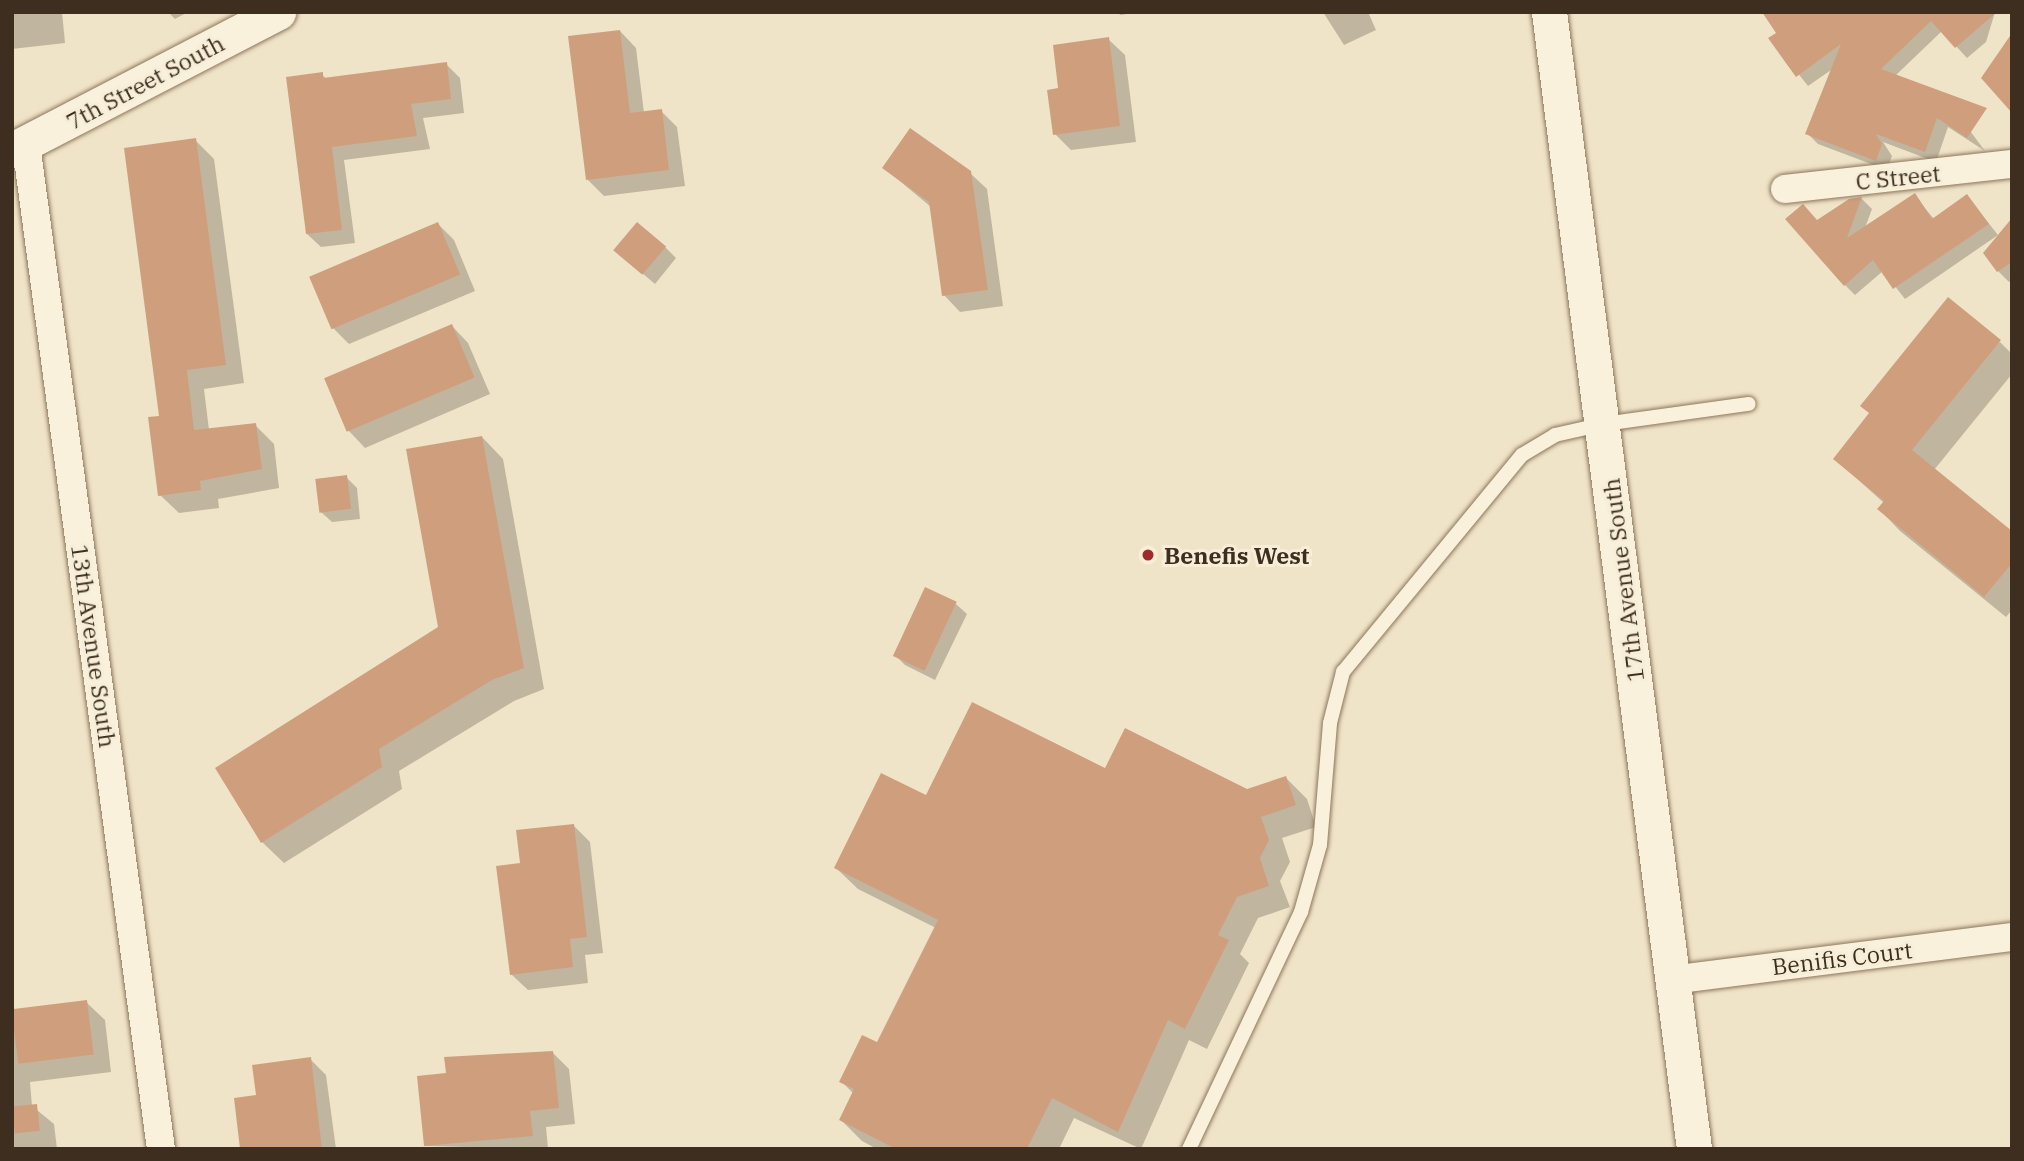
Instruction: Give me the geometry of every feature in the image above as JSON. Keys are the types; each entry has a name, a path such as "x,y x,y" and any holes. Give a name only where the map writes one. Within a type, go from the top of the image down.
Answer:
{"street":[{"name":"7th Street South","path":"19,147 278,12"},
{"name":"17th Avenue South","path":"1549,12 1604,424 1693,1149"},
{"name":"13th Avenue South","path":"19,147 161,1149"},
{"name":"C Street","path":"1785,189 2012,164"},
{"name":"Benifis Court","path":"1671,980 2012,937"}],"lane":[{"path":"1189,1149 1301,912 1320,845 1330,723 1343,672 1522,454 1555,435 1604,424 1749,404"}],"building":[{"path":"1762,12 1997,12 1955,48 1931,21 1881,69 1987,108 1967,138 1937,118 1925,152 1876,134 1882,144 1876,161 1805,134 1841,44 1796,77 1768,38 1776,33"},
{"path":"620,30 630,113 662,109 669,170 586,180 568,36"},
{"path":"2012,33 2012,113 1981,78"},
{"path":"1109,37 1120,126 1053,135 1047,90 1058,88 1053,45"},
{"path":"447,62 451,99 411,104 417,136 332,147 342,230 306,234 286,77 323,72 323,78"},
{"path":"910,128 971,171 988,290 942,296 929,202 882,168"},
{"path":"196,138 226,365 187,370 194,430 256,423 262,469 200,481 201,490 158,496 148,417 159,416 124,148"},
{"path":"1915,193 1932,219 1967,194 1989,224 1893,289 1873,260 1844,286 1785,219 1803,204 1817,220 1849,199 1862,197 1847,238"},
{"path":"2012,218 2012,262 1997,272 1983,253"},
{"path":"438,222 460,274 331,329 309,277"},
{"path":"637,222 666,246 642,275 613,250"},
{"path":"1948,297 2001,340 1912,450 2012,531 2012,563 1984,597 1877,509 1884,501 1833,459 1869,413 1860,406"},
{"path":"452,324 475,377 347,432 324,378"},
{"path":"482,436 524,668 492,680 379,749 382,767 261,843 215,768 438,627 406,449"},
{"path":"347,475 351,509 319,513 315,479"},
{"path":"925,587 957,602 925,671 893,656"},
{"path":"972,702 1105,768 1125,728 1247,789 1286,776 1296,805 1261,817 1269,840 1260,858 1269,886 1237,897 1218,935 1229,940 1185,1029 1168,1020 1118,1132 1052,1098 1027,1149 896,1149 839,1120 854,1089 839,1082 862,1035 877,1042 938,920 834,868 881,773 926,795"},
{"path":"574,824 587,937 570,939 573,967 510,975 496,866 520,863 516,830"},
{"path":"87,1000 94,1055 18,1064 12,1009"},
{"path":"553,1051 559,1108 530,1111 533,1136 424,1146 417,1076 446,1073 444,1057"},
{"path":"311,1057 322,1149 240,1149 234,1098 256,1095 252,1065"},
{"path":"37,1104 40,1131 15,1133 12,1107"}],"place":[{"name":"Benefis West","path":"1148,555"}]}
